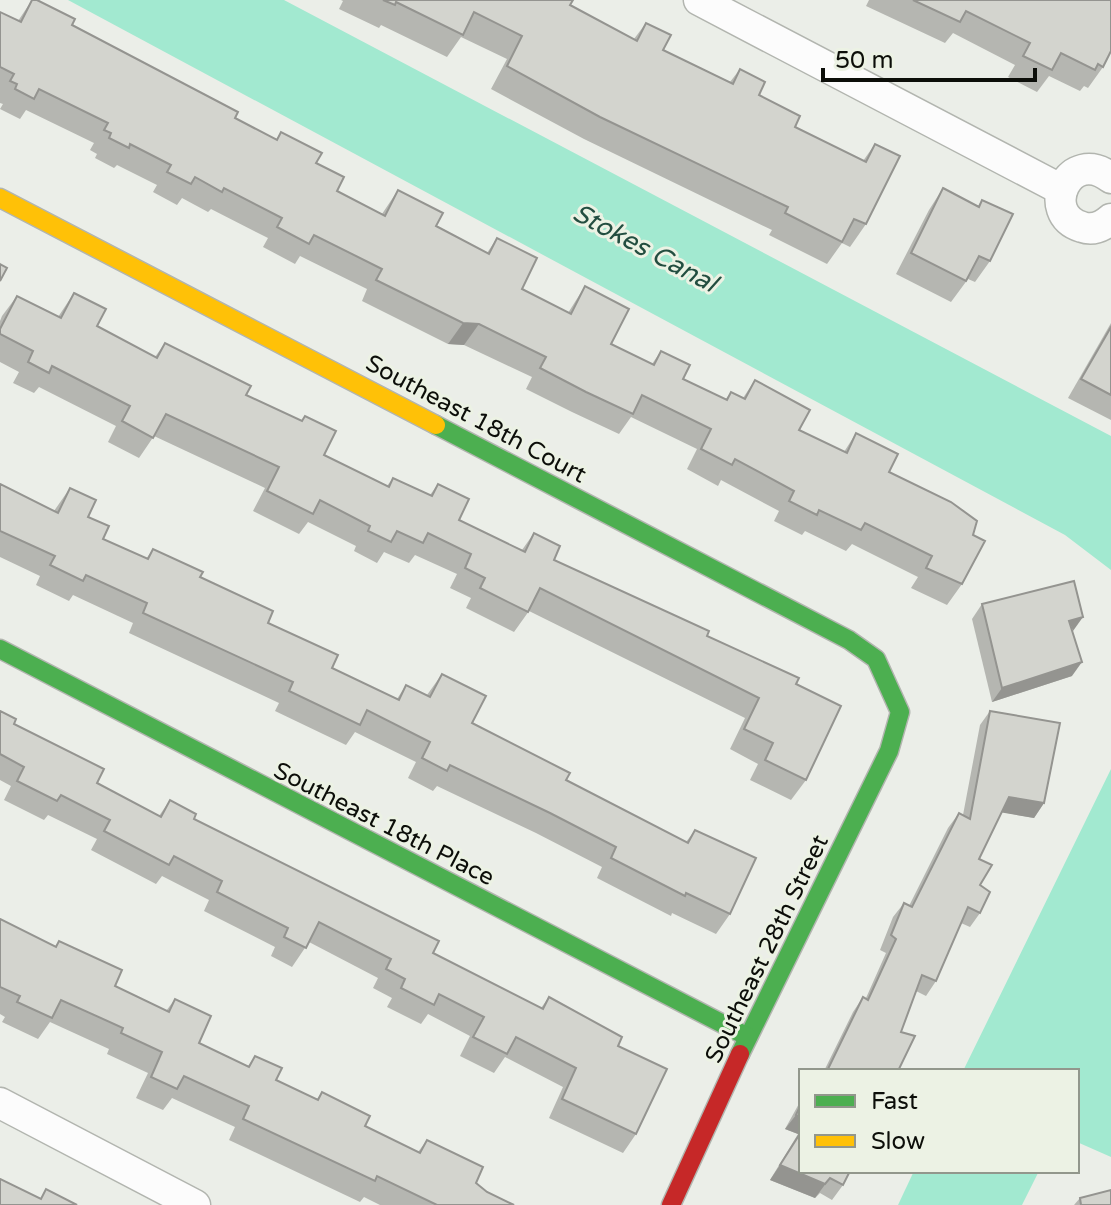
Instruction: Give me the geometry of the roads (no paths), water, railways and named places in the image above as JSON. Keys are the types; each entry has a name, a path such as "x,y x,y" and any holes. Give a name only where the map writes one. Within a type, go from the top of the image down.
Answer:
{"street":[{"path":"699,0 1062,190"},
{"path":"1111,178 1104,172 1084,170 1074,173 1062,190 1062,208 1072,223 1090,229 1111,219"},
{"name":"Southeast 18th Court","path":"0,198 849,640 876,659 900,712"},
{"name":"Southeast 18th Place","path":"0,649 343,830 748,1037"},
{"name":"Southeast 28th Street","path":"671,1205 748,1037 889,751 900,712"},
{"path":"0,1103 195,1205"}],"water":[{"name":"Stokes Canal","path":"68,0 284,0 1111,436 1111,570 1065,535"},
{"path":"1111,769 1111,1157 1079,1143 1079,1069 964,1069"},
{"path":"913,1173 1038,1173 1022,1205 898,1205"}]}
